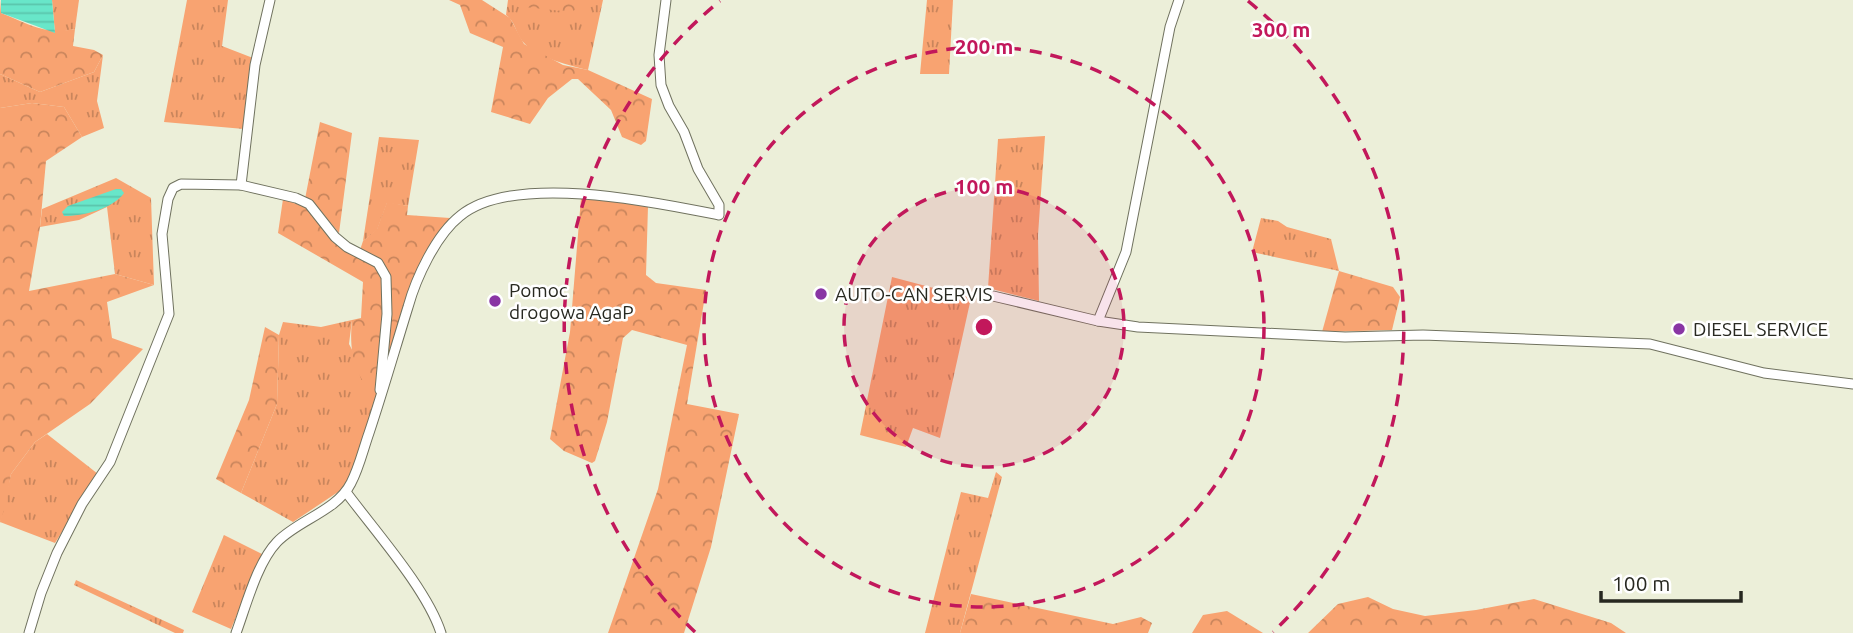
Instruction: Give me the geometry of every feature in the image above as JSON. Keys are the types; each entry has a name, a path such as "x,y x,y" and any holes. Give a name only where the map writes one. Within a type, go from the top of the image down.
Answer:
{"street":[{"path":"241,185 256,65 270,0"},
{"path":"236,633 261,568 274,545 292,529 346,492 356,473 409,303 422,270 453,222 473,207 529,193 568,192 643,201 719,215 719,205 698,169 684,132 668,106 661,85 660,44 666,0"},
{"path":"1098,321 1126,252 1170,27 1179,0"},
{"path":"29,633 57,553 82,504 110,463 169,314 162,234 168,198 173,188 181,184 241,185 296,198 309,204 335,237 347,247 378,263 386,277 387,314 380,378 381,398"},
{"path":"993,296 1098,321 1139,327 1190,328 1254,334 1345,337 1423,335 1650,344 1765,373 1853,384"},
{"path":"346,492 416,586 438,621 441,633"}],"green space":[{"path":"0,0 1,13 29,24 54,31 75,29 73,46 94,50 103,55 94,72 40,92 0,74"},
{"path":"52,0 79,0 75,29 55,33"},
{"path":"187,0 228,0 222,46 253,58 244,129 164,122"},
{"path":"449,0 482,0 510,18 524,44 563,65 588,70 652,99 646,141 641,145 622,137 611,110 578,79 572,79 548,98 530,124 491,112 503,47 470,33 460,5"},
{"path":"508,0 603,0 588,70 546,57 525,44 506,15"},
{"path":"510,0 583,0 583,4 572,12 524,7"},
{"path":"927,0 953,0 949,74 920,74"},
{"path":"103,55 97,101 104,128 82,137 64,107 32,103 0,108 0,74 40,92 94,72"},
{"path":"32,103 64,107 82,137 46,161 40,227 29,291 115,274 154,285 107,302 112,338 143,349 90,404 35,442 11,474 0,523 0,108"},
{"path":"320,122 352,133 339,233 316,205 305,199"},
{"path":"1045,136 1038,235 1039,301 988,288 998,139"},
{"path":"379,137 419,140 408,206 387,203 377,230 363,241"},
{"path":"116,178 151,198 154,285 115,274 107,207 79,220 40,227 42,209"},
{"path":"581,198 648,206 646,275 656,283 706,290 687,404 739,414 711,547 684,633 608,633 658,489 687,345 632,330 623,338 607,422 595,461 592,463 564,451 550,439 570,332"},
{"path":"283,199 305,207 333,237 360,250 363,241 377,229 387,202 408,206 407,215 450,218 430,247 407,294 377,397 358,371 352,352 352,320 361,318 363,282 278,233"},
{"path":"1261,218 1331,239 1339,271 1252,252"},
{"path":"1339,271 1393,287 1400,297 1392,330 1322,332"},
{"path":"892,277 971,298 940,438 913,428 906,447 860,435"},
{"path":"352,320 349,344 377,397 344,488 293,522 241,493 277,404 279,335 283,322 321,327"},
{"path":"265,327 279,335 277,404 241,493 216,479 249,400"},
{"path":"47,434 98,474 55,543 0,522 11,474 35,442"},
{"path":"996,472 1002,477 960,633 925,633 961,492 988,498"},
{"path":"224,535 262,554 231,629 192,612"},
{"path":"76,580 184,630 183,633 175,633 74,585"},
{"path":"971,594 1113,624 1141,617 1152,623 1148,633 960,633"},
{"path":"1368,597 1393,609 1425,616 1534,599 1611,623 1626,633 1308,633 1338,604"},
{"path":"1227,611 1263,633 1192,633 1203,615"}],"water":[{"path":"1,0 52,0 55,33 1,13"},
{"path":"121,189 124,193 105,207 72,216 64,216 62,212 68,206"}],"place":[{"name":"AUTO-CAN SERVIS","path":"821,294"},
{"name":"Pomoc drogowa AgaP","path":"495,301"},
{"name":"DIESEL SERVICE","path":"1679,329"}]}
